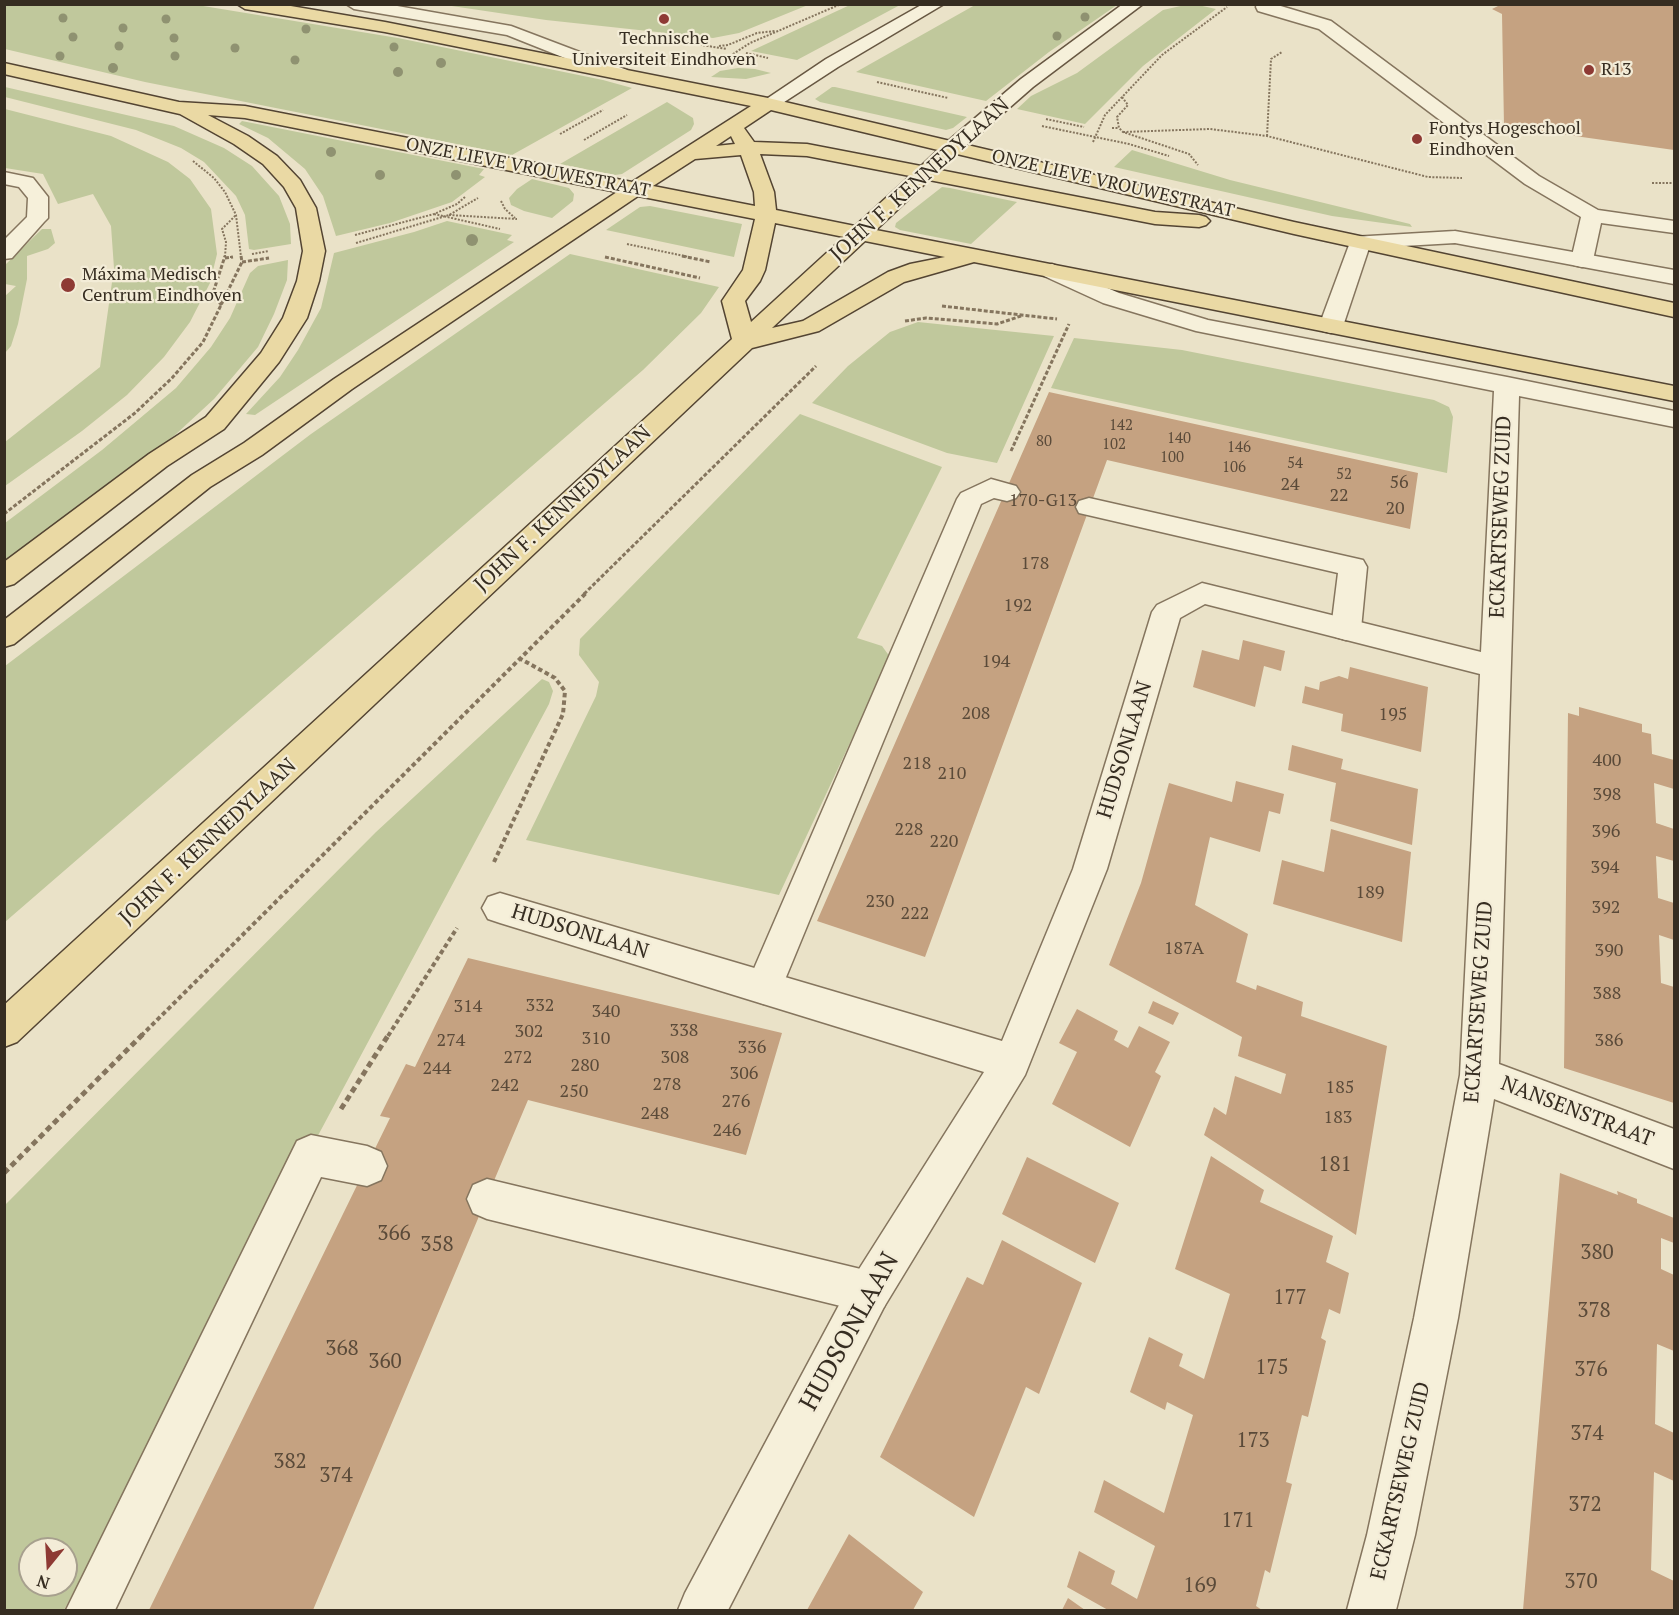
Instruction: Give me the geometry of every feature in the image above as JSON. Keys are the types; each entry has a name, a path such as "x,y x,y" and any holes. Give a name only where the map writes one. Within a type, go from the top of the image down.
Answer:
{"main road":[{"name":"ONZE LIEVE VROUWESTRAAT","path":"245,4 385,27 768,104 1294,228 1674,310"},
{"name":"ONZE LIEVE VROUWESTRAAT","path":"4,68 179,108 245,112 1674,394"},
{"path":"678,86 734,126 748,148 764,192 766,214 762,244 749,281 733,301 745,342 811,326 896,277 918,269 978,256"},
{"path":"4,636 201,482 253,449 343,384 633,189 768,104"},
{"path":"4,577 158,460 214,423 271,357 295,318 308,281 312,261 312,231 306,208 293,184 270,160 241,140 179,108"},
{"name":"JOHN F. KENNEDYLAAN","path":"4,1030 954,146"},
{"path":"689,155 748,148 807,150 1155,218 1294,228"},
{"path":"201,482 214,423"}],"street":[{"name":"ONZE LIEVE VROUWESTRAAT","path":"354,4 512,31 621,74"},
{"path":"768,104 832,63 936,4"},
{"name":"JOHN F. KENNEDYLAAN","path":"954,146 1026,83 1135,4"},
{"path":"1264,7 1325,25 1532,180 1592,215 1674,227"},
{"path":"4,178 26,182 38,197 37,218 4,253"},
{"path":"1582,260 1592,215"},
{"name":"ONZE LIEVE VROUWESTRAAT","path":"1360,242 1455,237 1674,277"},
{"path":"1331,326 1360,242"},
{"name":"ONZE LIEVE VROUWESTRAAT","path":"1052,271 1111,298 1204,326 1507,384 1674,419"},
{"name":"ECKARTSEWEG ZUID","path":"1371,1611 1391,1535 1436,1318 1479,1076 1507,384"},
{"path":"765,987 970,499 991,488 1007,492"},
{"path":"1089,507 1353,567 1346,628"},
{"name":"HUDSONLAAN","path":"702,1611 869,1292 1012,1062 1090,868 1167,612 1202,593 1495,667"},
{"name":"HUDSONLAAN","path":"500,908 1012,1062"},
{"name":"NANSENSTRAAT","path":"1479,1076 1674,1149"},
{"path":"90,1611 311,1155 367,1166"},
{"path":"487,1199 869,1292"}],"path":[{"path":"738,51 841,4"},
{"path":"1097,137 1105,115 1162,55 1230,4"},
{"path":"709,50 729,45 757,33 779,31"},
{"path":"656,41 669,40 727,49"},
{"path":"872,81 948,98"},
{"path":"1122,97 1128,105 1118,117 1119,128 1123,132 1189,154 1198,165"},
{"path":"559,135 608,107"},
{"path":"580,142 628,114"},
{"name":"ONZE LIEVE VROUWESTRAAT","path":"1034,125 1129,144"},
{"path":"1112,128 1119,128"},
{"path":"1123,132 1210,129 1267,136 1428,177 1532,180"},
{"path":"1133,141 1136,137"},
{"path":"4,514 135,413 172,378 203,342 242,262 236,215 225,192 214,178 191,160"},
{"path":"350,236 434,214 502,229"},
{"path":"222,305 212,296 225,258 222,229 236,215"},
{"path":"347,245 406,230 447,216 476,215 522,220"},
{"path":"618,241 717,263"},
{"path":"598,255 711,280"},
{"path":"225,258 233,257"},
{"path":"898,322 926,318 950,318 997,324 1023,315 937,306"},
{"path":"950,318 955,314"},
{"path":"970,499 1005,462 1071,321"},
{"path":"4,1173 510,666 820,362"}],"green space":[{"path":"191,4 398,38 632,88 512,155 145,82 5,49 5,5"},
{"path":"852,4 900,5 797,60 751,51"},
{"name":"Technische Universiteit Eindhoven","path":"445,5 808,5 739,33 713,38 546,20"},
{"path":"975,5 1117,5 1049,52 986,101 856,72"},
{"path":"1185,5 1216,9 1143,66 1085,124 1017,109 1031,96 1077,73 1163,10"},
{"path":"738,68 771,73 746,79 711,77 720,71"},
{"path":"5,87 174,126 224,148 252,166 279,196 290,224 291,244 249,249 245,215 236,196 204,162 181,148 136,130 5,97"},
{"path":"832,87 967,117 953,128 946,130 815,99"},
{"path":"667,102 693,118 694,124 691,130 622,174 615,175 560,164"},
{"path":"5,109 111,136 168,162 190,179 211,209 217,254 210,283 190,322 164,357 127,395 82,431 5,486 5,442 100,367 114,268 111,226 93,194 58,204 43,174 5,168"},
{"path":"242,121 484,169 479,175 485,177 452,202 390,223 336,236 323,196 305,169 268,138 239,124"},
{"path":"1132,150 1230,180 1410,224 1412,227 1332,216 1114,167"},
{"path":"532,179 569,188 574,194 573,201 552,218 511,205 509,198 517,189"},
{"path":"942,187 1017,202 971,244 900,230 895,227 896,223"},
{"path":"650,206 742,224 734,257 606,230 640,207"},
{"path":"447,221 512,235 507,240 514,242 255,415 246,414 280,377 321,308 334,253"},
{"path":"42,229 51,229 55,243 48,249 27,256 27,279 18,324 11,346 5,353 5,296 16,286 5,284 5,265"},
{"path":"570,254 719,287 701,313 643,370 5,922 5,666 311,434"},
{"path":"288,260 287,280 258,347 214,399 175,435 5,565 5,523 102,450 176,388 211,347 230,318 250,273 258,266"},
{"path":"918,322 1054,336 997,463 947,453 812,403 848,366 890,332"},
{"path":"1074,338 1182,350 1434,400 1449,407 1453,417 1447,473 1051,388"},
{"path":"800,414 942,467 857,638 882,646 890,657 779,895 526,840 596,696 599,682 579,655 580,639"},
{"path":"542,679 549,682 553,691 549,704 78,1584 78,1537 18,1537 18,1597 71,1597 64,1610 5,1610 5,1205 376,832"}],"building":[{"name":"R13","path":"1502,4 1674,4 1674,150 1504,126 1502,14 1492,9"},
{"path":"1049,392 1418,473 1410,529 1107,460 925,957 817,921"},
{"path":"1243,640 1285,651 1281,671 1264,666 1255,707 1193,687 1202,650 1239,660"},
{"path":"1350,667 1428,687 1421,752 1341,731 1343,714 1302,703 1305,686 1319,690 1320,682 1339,676 1348,679"},
{"path":"1579,707 1642,724 1642,732 1651,734 1652,754 1674,760 1674,789 1654,783 1656,823 1674,829 1674,861 1656,856 1658,898 1674,903 1674,940 1659,935 1661,983 1674,987 1674,1103 1564,1068 1568,713 1579,716"},
{"path":"1292,745 1343,759 1341,769 1418,789 1412,845 1330,821 1336,783 1288,770"},
{"path":"1236,781 1284,794 1280,814 1269,811 1260,852 1210,837 1195,905 1248,934 1236,982 1256,990 1257,985 1303,1002 1301,1016 1387,1046 1356,1235 1204,1135 1214,1107 1226,1115 1235,1076 1281,1094 1286,1074 1238,1056 1242,1037 1109,965 1141,883 1169,783 1232,802"},
{"path":"1331,829 1411,852 1402,942 1273,904 1282,860 1324,872"},
{"path":"468,958 782,1033 746,1155 528,1100 313,1610 149,1610 390,1118 380,1116 406,1064 415,1067"},
{"path":"1153,1001 1179,1013 1173,1025 1148,1013"},
{"path":"1077,1009 1118,1031 1114,1040 1128,1048 1139,1026 1170,1042 1155,1072 1161,1076 1130,1147 1052,1104 1077,1052 1059,1043"},
{"path":"1211,1156 1264,1190 1260,1202 1333,1236 1326,1262 1349,1273 1340,1314 1329,1309 1321,1338 1326,1341 1308,1417 1302,1415 1286,1482 1292,1484 1270,1573 1265,1570 1256,1606 1262,1610 1108,1610 1067,1587 1079,1551 1115,1571 1111,1584 1137,1599 1155,1546 1094,1512 1104,1480 1164,1513 1193,1415 1167,1402 1165,1410 1130,1392 1149,1337 1183,1354 1179,1366 1204,1379 1230,1294 1175,1269"},
{"path":"1027,1157 1119,1203 1095,1263 1002,1214"},
{"path":"1560,1173 1618,1195 1617,1191 1637,1199 1637,1203 1674,1218 1674,1243 1661,1238 1661,1269 1674,1275 1674,1351 1657,1344 1655,1424 1674,1433 1674,1481 1654,1472 1651,1570 1674,1581 1674,1610 1523,1610"},
{"path":"1002,1240 1082,1283 1039,1394 1026,1387 974,1517 880,1457 967,1277 983,1285"},
{"path":"849,1534 923,1592 913,1610 807,1610"},
{"path":"1068,1598 1085,1610 1062,1610"}],"place":[{"name":"Technische Universiteit Eindhoven","path":"664,19"},
{"name":"R13","path":"1589,70"},
{"name":"Fontys Hogeschool Eindhoven","path":"1417,139"},
{"name":"Máxima Medisch Centrum Eindhoven","path":"68,285"}]}
